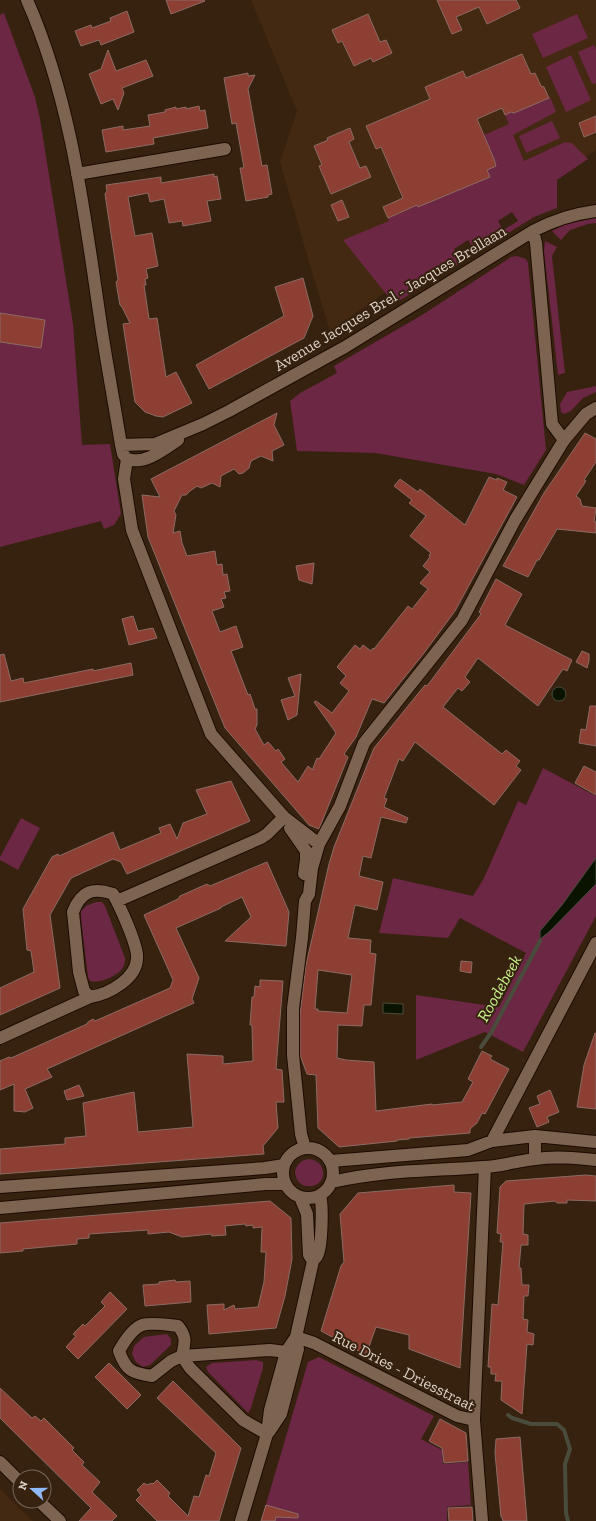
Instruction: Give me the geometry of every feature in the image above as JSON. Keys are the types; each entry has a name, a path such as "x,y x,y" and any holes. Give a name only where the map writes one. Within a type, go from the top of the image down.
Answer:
{"street":[{"path":"27,0 50,64 69,133 87,224 102,333 121,445 127,459 124,479 132,530 212,734 284,817 306,851 302,893 305,901"},
{"path":"77,174 225,149"},
{"name":"Avenue Jacques Brel - Jacques Brellaan","path":"127,459 137,461 162,451 203,424 345,347 533,231 552,221 580,213 596,211"},
{"path":"533,231 536,243 552,424 564,440"},
{"path":"306,1148 302,1141 301,1134 293,1054 292,1008 302,938 305,901 309,894 312,868 319,844 340,806 364,743 462,620 515,520 564,440 586,414 596,408"},
{"name":"Avenue Jacques Brel - Jacques Brellaan","path":"121,445 155,444 203,424"},
{"path":"284,817 319,844"},
{"path":"117,901 261,838 284,817"},
{"path":"0,1038 90,997 97,996 117,987 129,977 135,968 137,956 134,942 117,901 113,894 94,890 84,895 76,903 73,912 79,972 84,992 90,997"},
{"path":"492,1141 596,942"},
{"path":"331,1162 468,1150 492,1141 535,1136 596,1142"},
{"path":"535,1136 535,1159"},
{"path":"306,1148 314,1148 322,1152 331,1162 334,1170 332,1182 328,1189 320,1195 311,1198 300,1197 291,1192 285,1184 283,1175 284,1165 290,1155 295,1151 306,1148"},
{"path":"332,1182 352,1177 463,1167 485,1167 535,1159 568,1157 596,1160"},
{"path":"0,1187 265,1168 284,1165"},
{"path":"474,1420 485,1167"},
{"path":"0,1208 266,1184 285,1184"},
{"path":"241,1521 268,1434 270,1410 286,1352 296,1337 313,1261 318,1255 322,1222 322,1202 320,1195"},
{"path":"300,1197 306,1214 309,1254 313,1261"},
{"path":"268,1434 243,1420 190,1368 182,1356 184,1334 178,1326 163,1324 142,1325 126,1338 119,1351 123,1362 136,1374 152,1376 171,1361 182,1356 270,1350 286,1352"},
{"path":"268,1434 281,1414 298,1350 296,1337"},
{"name":"Rue Dries - Driesstraat","path":"296,1337 314,1343 457,1416 474,1420 482,1521"},
{"path":"0,1462 12,1474"},
{"path":"48,1509 60,1521"}],"shaded area":[{"path":"251,0 596,0 596,150 432,260 330,331 280,162 297,111"},
{"path":"4,13 35,97 40,119 73,324 82,445 110,444 121,514 114,525 104,529 101,521 0,547 0,15"},
{"path":"577,14 588,38 543,58 532,34"},
{"path":"594,45 596,49 596,83 592,84 578,52"},
{"path":"571,55 591,100 566,112 546,67"},
{"path":"550,97 556,112 513,135 524,161 565,142 572,143 588,159 557,180 557,208 534,217 394,304 343,240 389,221 388,218 405,211 415,200 418,207 490,177 487,170 494,159 484,135 509,124 505,115 511,112 514,113","holes":["512,212 518,221 503,230 498,221","468,240 473,248 459,258 454,249"]},
{"path":"552,121 560,138 526,153 519,136"},
{"path":"596,218 596,223 570,230 561,240 552,231 566,224"},
{"path":"545,241 557,247 552,256 565,373 558,375 544,251"},
{"path":"517,256 526,259 528,263 546,450 524,485 496,474 375,453 297,451 290,401 300,393 337,373 334,366 422,315 511,257"},
{"path":"596,386 596,392 583,398 571,411 564,414 561,412 560,404 567,392"},
{"path":"556,687 562,687 566,691 566,697 562,701 556,701 552,697 552,691"},
{"path":"543,768 596,796 596,916 523,1052 485,1032 416,1060 416,995 499,1007 526,953 460,918 448,938 379,933 393,878 473,896 484,878 518,801 526,805"},
{"path":"21,818 40,828 18,870 0,860 0,857"},
{"path":"596,858 596,884 549,932 540,939 540,931 562,905"},
{"path":"96,902 102,902 105,906 125,960 122,969 115,975 104,980 94,982 90,981 88,977 81,911 86,906"},
{"path":"383,1003 403,1004 403,1014 383,1013"},
{"path":"310,1159 320,1164 323,1175 317,1184 306,1186 301,1184 297,1179 295,1171 300,1162"},
{"path":"167,1334 171,1339 171,1345 150,1365 143,1367 136,1362 132,1354 134,1346 144,1337"},
{"path":"319,1357 434,1416 421,1439 442,1450 443,1464 468,1462 471,1505 447,1507 447,1521 261,1521 308,1362"},
{"path":"256,1360 263,1362 263,1368 251,1408 248,1413 208,1372 206,1367 212,1363"},
{"path":"0,1489 12,1501 12,1509 20,1509 33,1521 0,1521"}],"building":[{"path":"166,0 204,0 205,1 171,14"},
{"path":"437,0 516,0 520,8 487,24 479,7 456,17 462,30 452,34"},
{"path":"127,11 134,32 101,45 99,40 81,46 75,31 91,25 92,28 111,21 110,18"},
{"path":"368,14 380,42 386,40 392,53 373,62 371,58 354,66 342,41 338,43 332,30"},
{"path":"108,50 116,71 146,60 153,76 122,88 124,93 118,110 113,99 101,104 89,74 101,69"},
{"path":"522,54 531,74 535,73 549,98 514,113 511,112 505,115 502,108 477,119 496,166 487,170 490,177 418,207 417,205 388,218 383,207 403,198 381,147 376,149 366,126 430,99 425,87 463,71 466,78"},
{"path":"248,73 248,76 255,75 248,89 262,166 267,165 272,194 268,195 268,197 246,201 240,168 244,168 236,123 232,124 224,78"},
{"path":"199,106 200,111 205,110 208,128 153,138 154,144 106,152 102,130 123,126 123,130 150,126 148,115 165,112 165,110 176,107 176,109 186,107 186,109"},
{"path":"596,116 596,132 584,137 579,123"},
{"path":"350,128 354,139 349,142 360,168 366,166 371,177 331,194 319,166 322,165 314,146 328,140 327,138"},
{"path":"214,174 214,177 217,176 221,199 207,201 211,221 183,226 182,221 169,223 164,199 150,202 148,193 128,197 135,236 152,233 158,266 146,269 148,278 145,279 146,285 144,285 149,319 157,318 166,377 176,372 192,403 163,417 156,416 145,412 135,402 123,324 130,323 120,305 116,282 118,280 105,194 107,191 106,185 161,177 161,183"},
{"path":"342,200 349,217 338,221 331,205"},
{"path":"303,278 313,316 304,338 209,389 196,365 284,316 275,287"},
{"path":"0,313 45,320 41,348 0,342"},
{"path":"277,413 274,425 284,445 272,451 273,461 261,456 251,461 249,468 243,473 239,474 234,469 221,476 220,487 212,483 201,488 197,486 186,495 182,495 174,511 176,515 173,533 180,531 182,543 187,556 215,551 217,565 222,564 223,575 227,574 230,591 224,592 226,598 221,599 224,607 212,611 220,632 236,626 243,647 231,651 248,695 250,694 255,709 257,709 257,725 255,729 264,745 268,742 276,751 278,749 285,759 281,762 298,782 308,766 313,770 317,758 319,759 336,733 314,702 316,701 332,713 349,691 340,683 346,676 337,667 355,645 360,649 363,645 371,651 373,648 374,649 408,606 412,609 428,589 420,583 430,572 423,566 430,557 429,555 431,553 410,536 426,516 409,503 412,500 394,486 400,479 418,492 420,489 465,525 489,477 507,482 503,490 517,497 455,611 384,703 372,699 356,737 344,754 348,757 319,829 309,825 225,728 148,537 142,495 160,497 151,479"},
{"path":"585,433 596,439 596,462 584,480 586,481 576,496 580,499 582,506 596,508 594,522 596,522 596,533 557,529 528,577 503,566 544,493"},
{"path":"314,563 312,584 299,580 296,566"},
{"path":"496,579 522,594 505,625 572,660 567,671 563,669 538,706 478,658 465,677 470,682 462,691 458,688 443,707 502,754 506,750 520,761 516,766 521,770 494,805 415,742 403,761 399,759 384,798 387,799 384,807 408,818 406,823 381,817 371,858 363,856 359,876 383,882 377,910 355,905 348,938 371,940 370,953 376,954 371,1005 364,1005 362,1026 338,1025 337,1058 374,1062 376,1111 462,1102 473,1082 468,1079 482,1051 492,1056 490,1059 509,1069 485,1114 482,1113 477,1123 470,1129 470,1133 409,1138 397,1141 339,1147 318,1128 316,1075 307,1074 300,1055 300,1015 306,965 329,864 334,847 374,748 425,685 427,686 481,614 479,612","holes":["318,970 352,975 347,1013 318,1011 318,1009 315,1009"]},
{"path":"133,616 138,631 153,628 157,638 129,645 122,619"},
{"path":"582,651 589,654 587,668 576,662"},
{"path":"4,654 11,681 23,678 24,683 131,663 133,675 0,702 0,655"},
{"path":"301,674 297,715 288,720 281,700 295,696 288,678"},
{"path":"590,706 596,706 596,746 579,743 581,729 586,730"},
{"path":"584,766 596,772 596,795 575,783"},
{"path":"231,781 250,821 127,874 121,862 113,859 71,878 50,915 60,988 0,1015 0,988 34,972 31,951 27,950 23,909 52,857 58,854 59,856 113,832 120,850 161,833 159,828 170,824 177,839 183,823 207,814 196,790"},
{"path":"267,862 289,912 286,946 225,941 251,917 242,897 176,928 199,978 192,999 194,1003 47,1069 52,1077 25,1089 33,1108 25,1112 14,1111 14,1084 0,1090 0,1061 9,1057 11,1058 87,1024 93,1019 95,1021 170,988 173,980 144,915 207,884 210,886"},
{"path":"461,961 472,962 471,973 460,971"},
{"path":"260,980 283,981 276,1069 282,1070 284,1102 276,1102 278,1128 263,1146 264,1154 0,1174 0,1149 65,1144 65,1138 86,1136 83,1103 134,1092 138,1132 193,1127 187,1054 223,1056 223,1064 253,1061 252,1025 250,1025 252,997 254,997 255,986 260,987"},
{"path":"595,1033 596,1109 577,1107 584,1065"},
{"path":"79,1085 84,1096 67,1100 64,1091"},
{"path":"550,1090 559,1112 547,1117 549,1122 537,1127 529,1108 540,1104 537,1096"},
{"path":"586,1175 596,1176 596,1201 567,1200 567,1203 557,1203 555,1201 524,1204 523,1234 528,1235 528,1245 521,1245 519,1268 521,1268 522,1285 529,1285 528,1296 524,1296 523,1319 528,1320 527,1332 534,1334 533,1345 527,1344 522,1414 501,1400 502,1381 495,1381 496,1374 491,1374 491,1367 488,1367 492,1304 498,1305 503,1242 500,1242 501,1234 497,1233 500,1187 506,1181"},
{"path":"454,1185 454,1192 471,1193 460,1368 409,1349 409,1335 376,1327 366,1355 321,1331 341,1266 344,1262 340,1214 358,1193"},
{"path":"270,1201 291,1218 292,1259 285,1296 276,1328 209,1334 207,1305 224,1304 224,1310 234,1305 235,1309 258,1307 264,1282 266,1252 261,1252 262,1227 253,1228 253,1225 246,1226 245,1224 225,1226 226,1235 212,1236 211,1234 182,1237 169,1232 148,1234 148,1230 89,1234 89,1238 77,1239 77,1244 23,1249 23,1251 0,1253 0,1223"},
{"path":"175,1280 176,1282 190,1281 191,1302 145,1306 143,1285 159,1284 159,1282"},
{"path":"110,1292 127,1309 78,1359 66,1347 76,1336 73,1334 83,1324 85,1326 105,1306 101,1302"},
{"path":"109,1363 141,1395 127,1409 95,1377"},
{"path":"173,1381 241,1448 219,1521 157,1521 136,1500 141,1495 137,1490 144,1483 147,1485 153,1484 157,1480 170,1493 168,1496 188,1516 194,1496 199,1497 206,1475 209,1476 216,1453 157,1398"},
{"path":"0,1388 32,1418 35,1416 41,1421 44,1418 74,1448 72,1450 84,1462 82,1465 100,1482 92,1492 117,1516 112,1521 79,1521 91,1508 0,1418"},
{"path":"440,1419 466,1433 468,1461 444,1463 442,1448 429,1441"},
{"path":"520,1437 527,1521 503,1521 501,1517 495,1453 496,1439"},
{"path":"266,1505 298,1514 298,1518 276,1517 275,1521 261,1521"},
{"path":"472,1507 473,1521 449,1521 448,1508"}],"waterway":[{"name":"Roodebeek","path":"481,1047 492,1031 540,941"},
{"name":"Roodebeek","path":"508,1415 512,1418 531,1424 557,1424 564,1430 570,1449 565,1464 566,1513 568,1521"}]}
